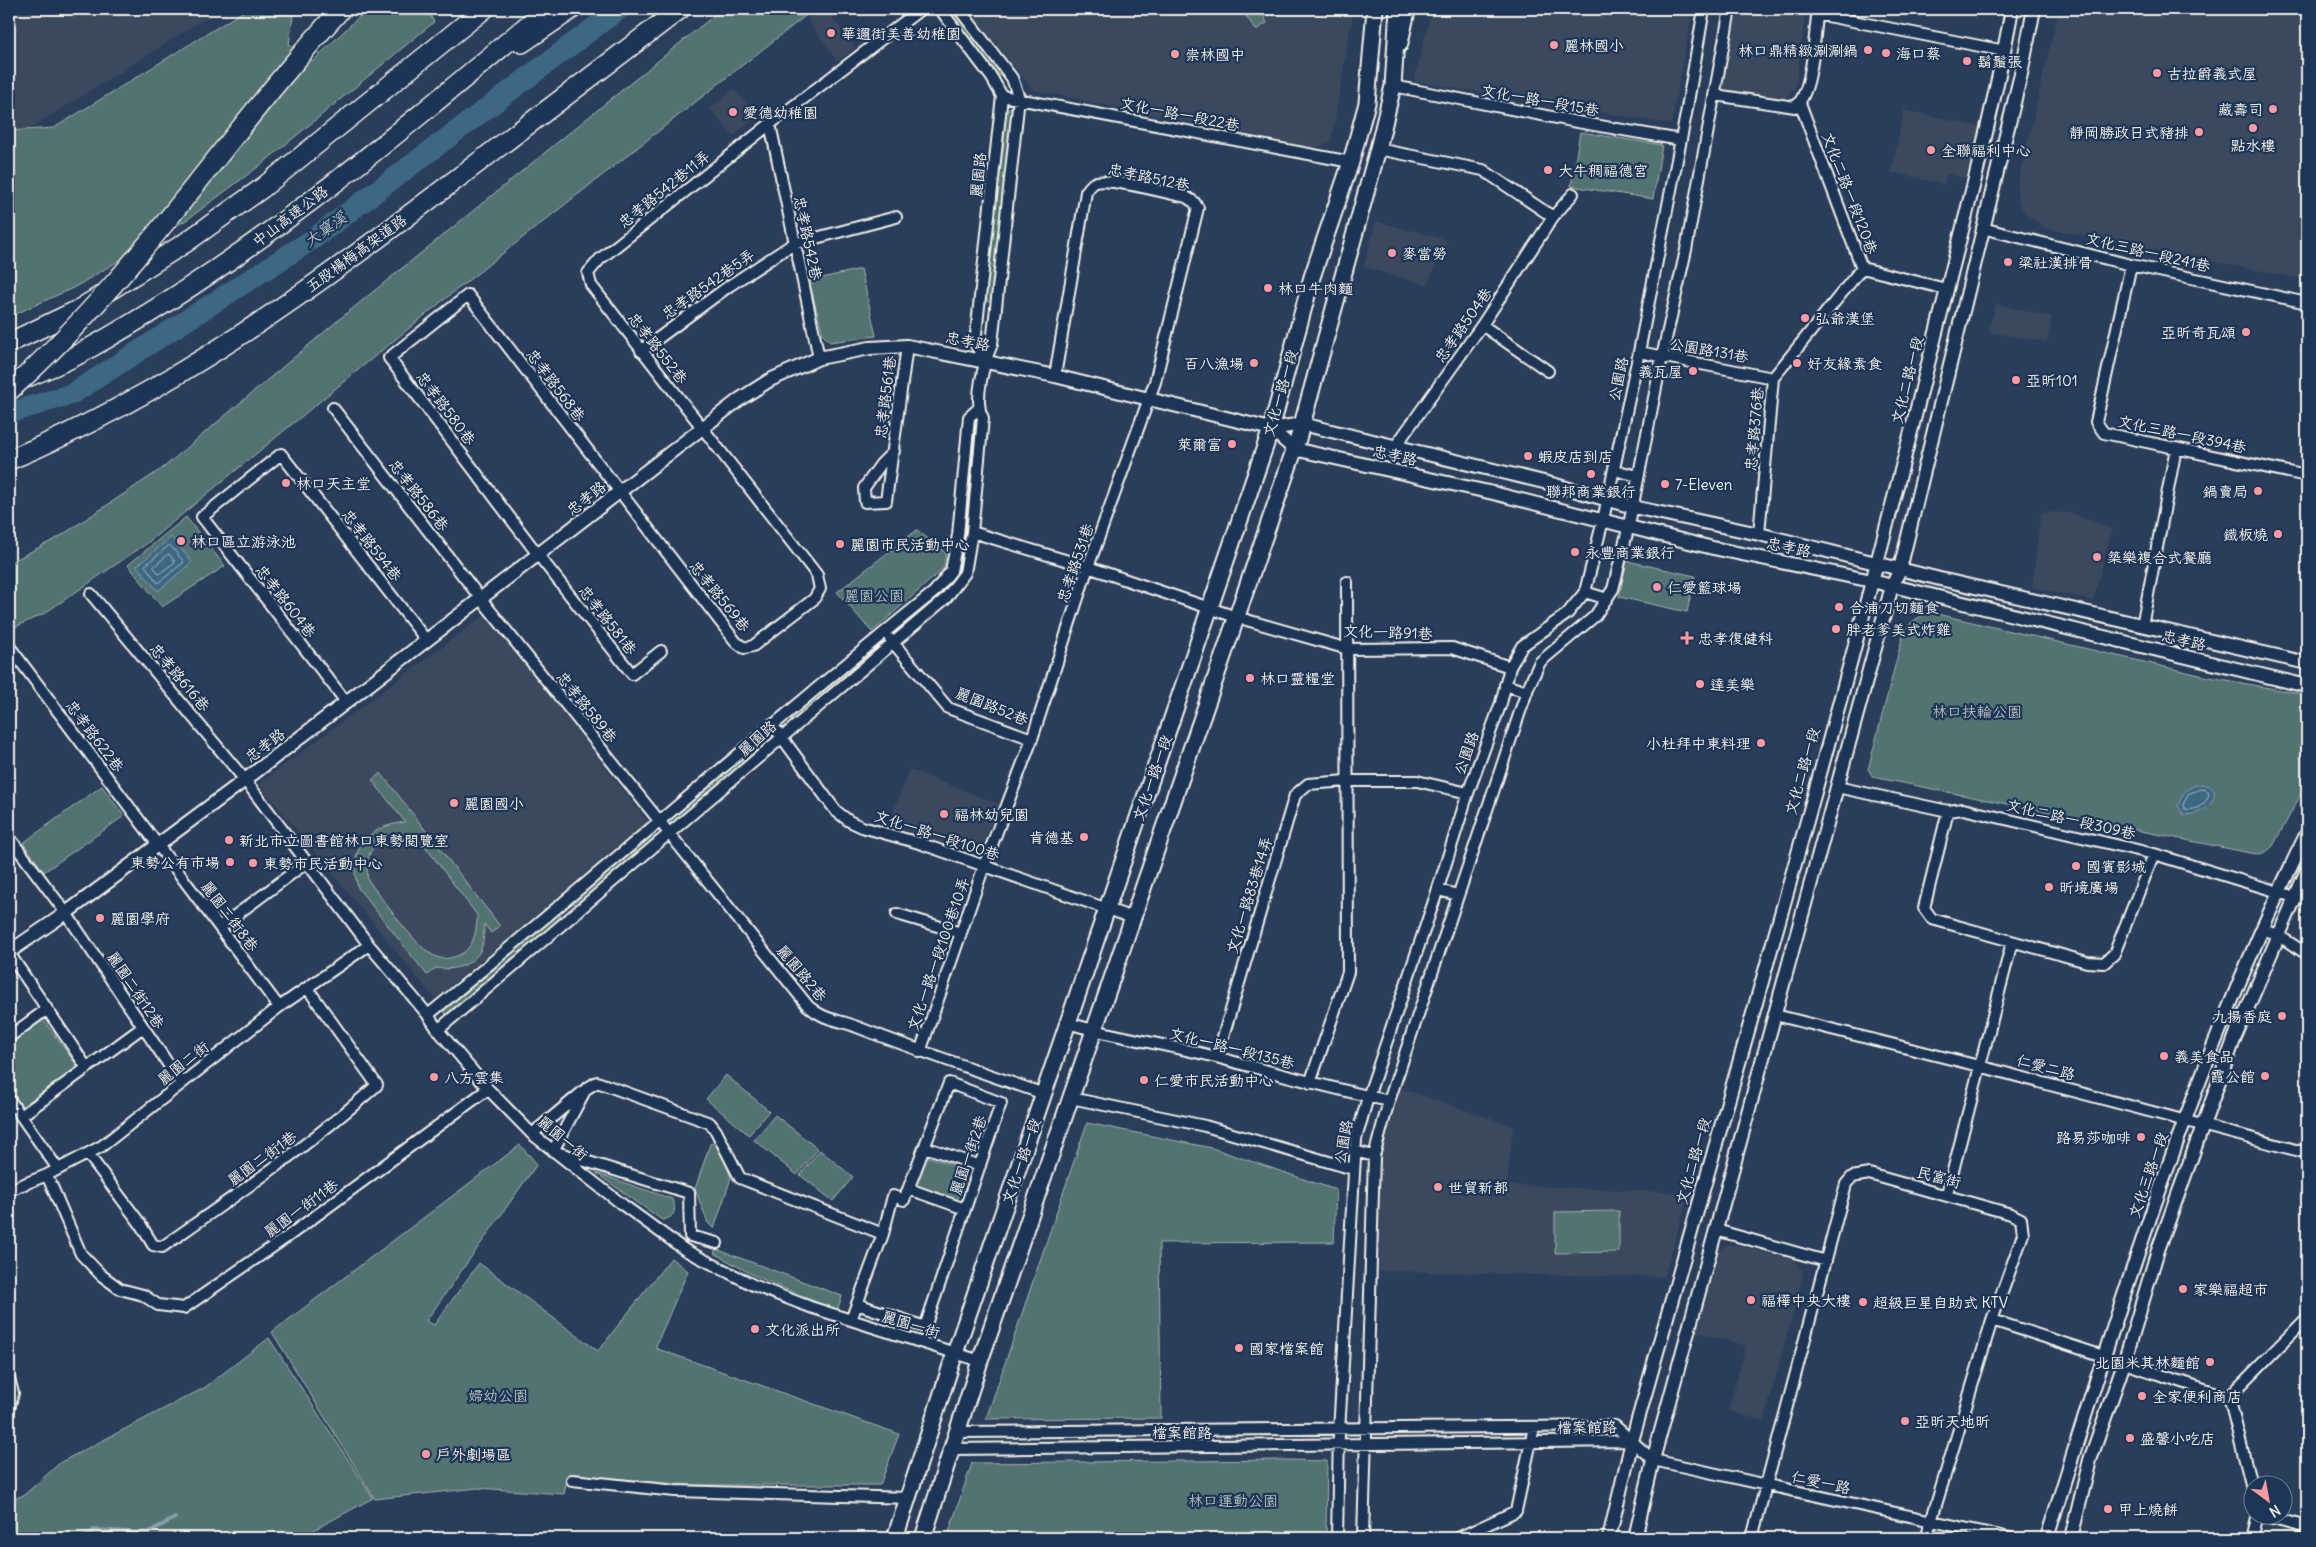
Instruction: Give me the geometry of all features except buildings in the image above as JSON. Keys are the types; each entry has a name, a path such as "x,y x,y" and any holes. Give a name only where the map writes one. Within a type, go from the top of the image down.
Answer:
{"highway":[{"path":"9,391 44,360 118,281 291,63 341,9"},
{"path":"424,59 467,9"},
{"path":"9,344 78,310 185,243 261,189 484,9"},
{"name":"中山高速公路","path":"9,386 87,350 202,280 284,223 432,105 546,9"},
{"path":"432,105 572,9"},
{"name":"五股楊梅高架道路","path":"9,460 98,420 181,372 252,327 357,255 680,9"}],"main road":[{"name":"文化一路一段","path":"895,1538 955,1353 1271,429 1312,277 1351,162 1367,103 1375,9"},
{"name":"文化一路一段","path":"923,1538 980,1361 1302,424 1378,149 1393,86 1398,9"}],"street":[{"path":"770,124 921,9"},
{"path":"940,9 992,78 1002,96"},
{"name":"麗園路","path":"438,1030 893,643 955,588 965,573 972,532 983,418 978,410 985,361 992,344 1019,98 1012,78 959,9"},
{"path":"1395,69 1409,9"},
{"name":"公園路","path":"1337,1538 1339,1429 1354,1151 1368,1096 1438,890 1468,793 1501,703 1510,668 1522,646 1567,614 1585,592 1604,520 1639,352 1681,140 1704,9"},
{"path":"1362,1538 1367,1428 1374,1156 1389,1101 1527,692 1540,662 1595,616 1613,589 1633,507 1662,357 1686,250 1730,9"},
{"name":"文化二路一段","path":"1609,1538 1632,1442 1878,562 2005,51 2012,9"},
{"path":"1635,1538 1653,1460 1837,787 1892,586 1900,569 2021,74 2034,9"},
{"path":"1714,95 1795,107 1800,103 1808,84 1817,11 2005,51"},
{"name":"文化一路一段15巷","path":"1393,86 1681,140"},
{"name":"文化一路一段22巷","path":"1002,96 1351,162"},
{"name":"麗園路","path":"985,361 975,343 1002,96"},
{"name":"文化二路一段120巷","path":"1800,103 1862,268 1946,289"},
{"name":"忠孝路542巷","path":"770,124 793,244 819,358"},
{"name":"忠孝路542巷11弄","path":"591,284 588,273 600,259 770,124"},
{"path":"1378,149 1483,170 1554,217"},
{"name":"忠孝路512巷","path":"1055,376 1086,192 1093,183 1102,181 1186,198 1194,202 1198,208 1155,382 1149,398"},
{"name":"忠孝路504巷","path":"1396,448 1482,325 1554,217 1573,194"},
{"name":"忠孝路542巷5弄","path":"641,350 729,286 793,244 896,217"},
{"name":"文化三路一段241巷","path":"1982,228 2131,265 2307,303"},
{"name":"文化三路一段394巷","path":"2131,265 2096,422 2104,433 2307,476"},
{"name":"忠孝路376巷","path":"1760,534 1773,378 1862,268"},
{"name":"忠孝路552巷","path":"591,284 702,430"},
{"name":"忠孝路568巷","path":"468,295 619,492"},
{"name":"忠孝路580巷","path":"468,295 390,358 538,556"},
{"path":"1482,325 1548,371"},
{"name":"忠孝路","path":"9,953 246,780 740,399 770,380 819,358 870,348 907,346 985,361 1149,398 1271,429 1302,424 1552,484 1633,507 1760,534 1900,569 2307,663"},
{"name":"忠孝路561巷","path":"894,451 881,464 864,488 865,502 886,501 894,451 907,346"},
{"name":"公園路131巷","path":"1639,352 1773,378"},
{"name":"忠孝路531巷","path":"984,866 1032,738 1088,567 1149,398"},
{"name":"忠孝路586巷","path":"333,408 481,600"},
{"name":"麗園路","path":"428,1015 541,923 772,724 934,592 951,571 958,535 969,417 978,410"},
{"name":"忠孝路","path":"1271,429 1294,449 1629,525 1713,548 1872,581 2307,686"},
{"name":"忠孝路569巷","path":"619,492 736,642 744,648 754,646 814,599 820,589 817,575 702,430"},
{"path":"2142,626 2176,448"},
{"name":"忠孝路594巷","path":"202,517 281,454 427,641"},
{"path":"1614,470 1638,476"},
{"name":"忠孝路604巷","path":"202,517 347,703"},
{"name":"文化一路91巷","path":"972,532 1088,567 1236,617 1348,649 1452,648 1510,668"},
{"name":"忠孝路581巷","path":"538,556 632,674 661,652"},
{"path":"1310,1083 1348,972 1347,582"},
{"path":"1585,592 1607,599"},
{"name":"忠孝路616巷","path":"91,594 246,780"},
{"name":"忠孝路589巷","path":"481,600 670,833"},
{"name":"麗園路52巷","path":"884,632 948,708 1032,738"},
{"name":"忠孝路622巷","path":"9,646 156,844"},
{"path":"1505,685 1527,692"},
{"name":"文化一路一段100巷","path":"772,724 836,811 850,821 1133,918"},
{"name":"麗園一街","path":"246,780 306,863 438,1030 488,1089 532,1134 553,1151 685,1250 753,1285 851,1320 980,1361"},
{"name":"文化一路83巷14弄","path":"1217,1057 1295,795 1308,784 1347,781 1417,780 1468,793"},
{"name":"文化二路一段309巷","path":"1837,787 1948,811 1963,808 2154,854 2295,897"},
{"path":"1948,811 1924,908 1932,919 2087,962 2104,963 2114,954 2154,854"},
{"name":"麗園路2巷","path":"670,833 808,1006 819,1016 851,1024 920,1052 1044,1094"},
{"name":"文化三路一段","path":"2047,1538 2103,1356 2185,1119 2262,928 2307,833"},
{"path":"9,837 66,913"},
{"name":"麗園二街8巷","path":"156,844 220,926 280,1008"},
{"path":"220,926 306,863"},
{"name":"文化一路一段100巷10弄","path":"920,1052 984,866"},
{"path":"2071,1538 2090,1460 2124,1363 2158,1250 2235,1037 2307,870"},
{"path":"1438,890 1458,896"},
{"name":"麗園二街12巷","path":"66,913 181,1084"},
{"path":"897,914 961,933"},
{"path":"2262,928 2279,936 2307,954"},
{"path":"1947,1194 2012,942"},
{"name":"麗園二街","path":"9,1190 58,1170 102,1146 280,1008 369,945"},
{"path":"9,953 88,1068"},
{"name":"麗園二街1巷","path":"88,1154 140,1222 154,1245 162,1248 268,1173 337,1121 377,1085 308,989"},
{"path":"9,1037 46,1009"},
{"name":"仁愛二路","path":"1775,1016 2185,1119 2204,1126 2307,1153"},
{"name":"文化一路一段135巷","path":"1068,1023 1094,1031 1217,1057 1310,1083 1389,1101"},
{"path":"21,1116 143,1028"},
{"path":"532,1134 597,1082 710,1123 716,1130 740,1178 883,1234"},
{"name":"麗園一街2巷","path":"857,1304 925,1327 1001,1103 949,1083 908,1189"},
{"name":"麗園一街11巷","path":"47,1175 81,1254 101,1275 120,1289 143,1295 158,1305 184,1308 287,1237 488,1089"},
{"path":"586,1090 553,1151 689,1193 690,1236 717,1243"},
{"path":"1071,1098 1205,1126 1353,1169"},
{"path":"9,1099 58,1170"},
{"path":"925,1147 980,1166"},
{"path":"1354,1151 1374,1156"},
{"name":"民富街","path":"1752,1538 1846,1184 1852,1177 1869,1174 2000,1210 2020,1218 2023,1234 1992,1320 1926,1538"},
{"path":"851,1320 883,1234 893,1196 904,1200 908,1189 965,1209"},
{"path":"1716,1230 1826,1261"},
{"path":"2229,1397 2307,1318"},
{"path":"1992,1320 2103,1356"},
{"path":"2124,1363 2229,1397"},
{"path":"9,1378 13,1393 9,1409"},
{"path":"2229,1397 2248,1474"},
{"name":"檔案館路","path":"957,1432 1615,1426 1632,1442"},
{"path":"1458,1538 1516,1511 1532,1444 1534,1427"},
{"name":"檔案館路","path":"952,1449 1632,1442"},
{"name":"仁愛一路","path":"1632,1442 1653,1460 2010,1538"},
{"path":"572,1480 675,1491 909,1498"},
{"path":"2252,1538 2256,1524"},
{"path":"2292,1524 2307,1528"}],"shaded area":[{"path":"9,9 221,9 31,128 9,132"},
{"name":"華邇街美善幼稚園","path":"821,9 826,9 855,48 837,61 807,19"},
{"name":"崇林國中","path":"967,9 1352,9 1352,19 1331,142 1315,148 1033,90"},
{"name":"麗林國小","path":"1432,9 1693,9 1671,124 1414,81"},
{"path":"1734,9 1806,9 1796,85 1785,98 1718,95"},
{"path":"2059,9 2307,9 2307,280 2045,228 2024,212 2018,200 2017,186"},
{"name":"愛德幼稚園","path":"734,89 757,116 733,136 710,109"},
{"name":"全聯福利中心","path":"1904,110 1985,128 1973,180 1947,174 1944,184 1891,172"},
{"path":"1376,221 1447,240 1427,285 1364,267"},
{"path":"1996,304 2052,317 2047,342 1988,332"},
{"path":"2041,512 2071,513 2112,529 2093,601 2032,587"},
{"name":"麗園國小","path":"486,614 648,822 435,999 259,784"},
{"name":"福林幼兒園","path":"909,769 999,804 981,849 974,853 889,824"},
{"name":"世貿新都","path":"1400,1088 1513,1126 1507,1185 1689,1193 1664,1277 1379,1271 1379,1158"},
{"name":"福樺中央大樓","path":"1728,1245 1737,1245 1794,1260 1803,1270 1764,1421 1728,1411 1746,1346 1694,1331 1716,1251"}],"green space":[{"path":"247,9 294,9 289,44 313,61 367,9 427,9 434,22 262,164 188,219 75,287 9,317 9,131 54,128"},
{"path":"722,9 814,9 441,302 146,544 45,613 9,630 9,563 59,537 163,468 342,317"},
{"path":"945,9 954,9 1006,75 1005,78 1000,76"},
{"path":"1241,9 1291,9 1277,15 1263,15 1267,23 1256,30"},
{"path":"1010,107 1012,111 992,299 989,302 986,299 1007,111"},
{"path":"1580,132 1662,145 1653,199 1571,186"},
{"path":"861,269 876,336 830,342 823,335 809,281"},
{"path":"977,417 979,421 968,520 965,523 962,520 975,420"},
{"name":"林口區立游泳池","path":"186,517 225,566 162,607 128,565"},
{"name":"麗園公園","path":"917,530 946,553 944,568 872,632 837,592"},
{"path":"965,541 967,544 959,573 952,587 896,634 892,631 944,585 961,543"},
{"name":"仁愛籃球場","path":"1627,561 1695,576 1687,612 1619,597"},
{"name":"林口扶輪公園","path":"1933,613 2204,676 2307,695 2307,783 2273,846 2262,853 2250,853 1873,777 1868,769 1904,631 1917,619"},
{"path":"881,644 880,649 793,722 790,720 790,717 875,645"},
{"path":"767,736 772,736 771,740 672,825 669,824 669,820"},
{"path":"381,773 500,926 491,933 484,924 481,949 473,960 468,963 456,968 436,968 427,975 358,888 355,862 363,842 380,829 405,822 372,780","holes":["397,837 421,841 477,915 474,938 464,952 454,957 437,957 420,945 410,935 368,880 367,863 375,846 388,839"]},
{"path":"102,786 124,816 44,872 23,843"},
{"path":"655,832 655,838 586,896 575,904 572,902 574,899"},
{"path":"555,914 561,914 559,919 446,1014 442,1009"},
{"path":"42,1018 78,1067 22,1107 9,1088 9,1042"},
{"path":"726,1075 769,1111 749,1135 706,1099"},
{"path":"775,1115 818,1149 797,1175 754,1140"},
{"path":"1087,1123 1212,1148 1336,1190 1334,1242 1159,1243 1161,1418 986,1419"},
{"path":"715,1142 720,1147 731,1178 714,1229 708,1223 695,1189 710,1144"},
{"name":"婦幼公園","path":"520,1145 537,1164 426,1321 434,1325 479,1263 598,1351 671,1258 688,1271 655,1348 899,1434 880,1485 686,1485 568,1474 564,1494 478,1488 375,1499 272,1332"},
{"path":"820,1150 853,1177 833,1201 800,1175"},
{"path":"926,1156 968,1170 957,1200 915,1186"},
{"path":"596,1173 672,1199 674,1213 662,1220"},
{"path":"1619,1211 1619,1252 1555,1253 1555,1212"},
{"path":"716,1249 842,1296 838,1308 835,1310 753,1275 714,1253"},
{"path":"269,1338 373,1498 299,1538 9,1538 9,1501 24,1495 61,1462 204,1388"},
{"name":"林口運動公園","path":"1327,1461 1326,1538 947,1538 972,1463"}],"water":[{"path":"171,537 192,562 158,591 137,566"},
{"path":"2202,784 2214,791 2214,797 2211,802 2199,812 2183,814 2178,806 2181,797 2189,788"}],"waterway":[{"name":"大窠溪","path":"9,413 72,394 313,239 619,9"},
{"path":"84,1538 94,1530 147,1533 175,1518"}],"place":[{"name":"華邇街美善幼稚園","path":"831,33"},
{"name":"麗林國小","path":"1554,45"},
{"name":"林口鼎精緻涮涮鍋","path":"1868,50"},
{"name":"海口蔡","path":"1886,53"},
{"name":"崇林國中","path":"1175,54"},
{"name":"鬍鬚張","path":"1967,61"},
{"name":"古拉爵義式屋","path":"2157,73"},
{"name":"藏壽司","path":"2273,109"},
{"name":"愛德幼稚園","path":"733,112"},
{"name":"點水樓","path":"2253,128"},
{"name":"靜岡勝政日式豬排","path":"2199,132"},
{"name":"全聯福利中心","path":"1931,150"},
{"name":"大牛稠福德宮","path":"1548,170"},
{"name":"麥當勞","path":"1392,253"},
{"name":"梁社漢排骨","path":"2008,262"},
{"name":"林口牛肉麵","path":"1268,288"},
{"name":"弘爺漢堡","path":"1805,318"},
{"name":"亞昕奇瓦頌","path":"2246,332"},
{"name":"百八漁場","path":"1254,363"},
{"name":"好友緣素食","path":"1797,363"},
{"name":"義瓦屋","path":"1693,371"},
{"name":"亞昕101","path":"2016,380"},
{"name":"萊爾富","path":"1232,444"},
{"name":"蝦皮店到店","path":"1528,456"},
{"name":"聯邦商業銀行","path":"1591,474"},
{"name":"林口天主堂","path":"286,483"},
{"name":"7-Eleven","path":"1665,484"},
{"name":"鍋賣局","path":"2258,491"},
{"name":"鐵板燒","path":"2278,534"},
{"name":"林口區立游泳池","path":"181,541"},
{"name":"麗園市民活動中心","path":"840,544"},
{"name":"永豐商業銀行","path":"1575,552"},
{"name":"築樂複合式餐廳","path":"2097,557"},
{"name":"仁愛籃球場","path":"1657,587"},
{"name":"合浦刀切麵食","path":"1839,607"},
{"name":"胖老爹美式炸雞","path":"1836,629"},
{"name":"忠孝復健科","path":"1687,638"},
{"name":"林口靈糧堂","path":"1250,678"},
{"name":"達美樂","path":"1700,684"},
{"name":"小杜拜中東料理","path":"1761,743"},
{"name":"麗園國小","path":"454,803"},
{"name":"福林幼兒園","path":"944,814"},
{"name":"肯德基","path":"1084,837"},
{"name":"新北市立圖書館林口東勢閱覽室","path":"229,840"},
{"name":"東勢公有市場","path":"230,862"},
{"name":"東勢市民活動中心","path":"253,863"},
{"name":"國賓影城","path":"2076,866"},
{"name":"昕境廣場","path":"2049,887"},
{"name":"麗園學府","path":"100,918"},
{"name":"九揚香庭","path":"2282,1016"},
{"name":"義美食品","path":"2164,1056"},
{"name":"霞公館","path":"2265,1076"},
{"name":"八方雲集","path":"434,1077"},
{"name":"仁愛市民活動中心","path":"1144,1080"},
{"name":"路易莎咖啡","path":"2141,1137"},
{"name":"世貿新都","path":"1438,1187"},
{"name":"家樂福超市","path":"2183,1289"},
{"name":"福樺中央大樓","path":"1751,1300"},
{"name":"超級巨星自助式 KTV","path":"1863,1302"},
{"name":"文化派出所","path":"755,1329"},
{"name":"國家檔案館","path":"1239,1348"},
{"name":"北園米其林麵館","path":"2210,1362"},
{"name":"全家便利商店","path":"2142,1396"},
{"name":"亞昕天地昕","path":"1905,1421"},
{"name":"盛馨小吃店","path":"2130,1438"},
{"name":"戶外劇場區","path":"426,1454"},
{"name":"甲上燒餅","path":"2108,1509"}]}
